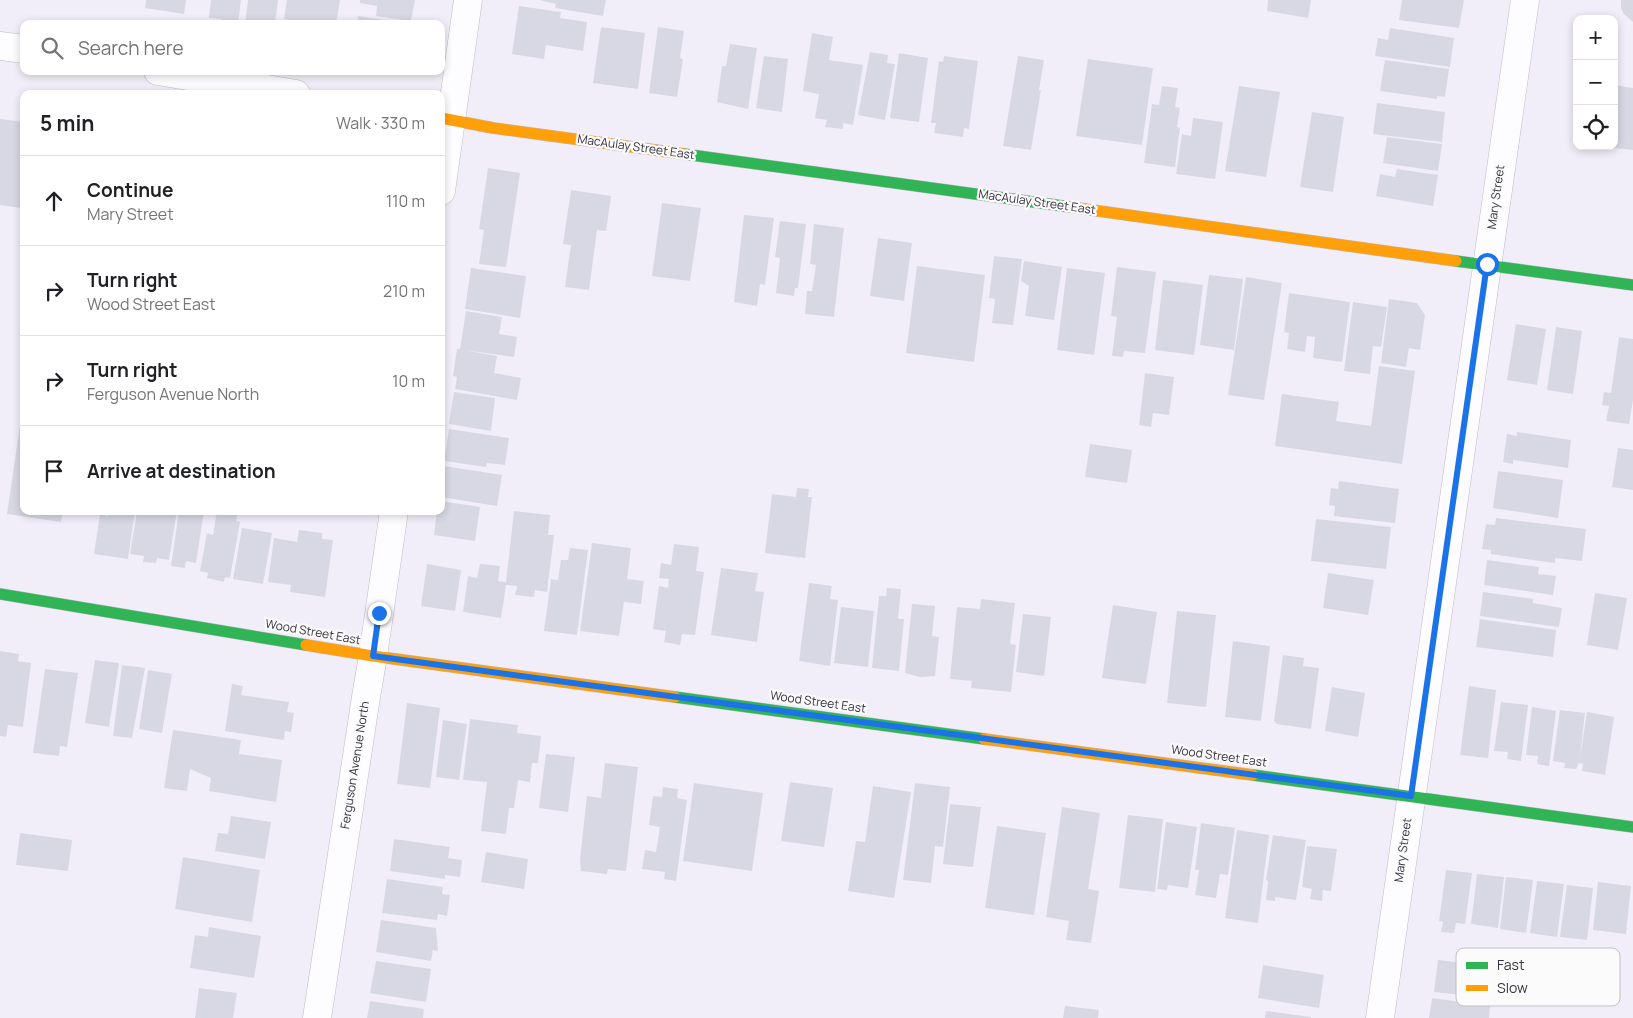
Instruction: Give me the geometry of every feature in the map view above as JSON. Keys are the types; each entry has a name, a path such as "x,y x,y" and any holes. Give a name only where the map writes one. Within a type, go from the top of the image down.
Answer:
{"street":[{"path":"445,133 468,0"},
{"name":"Mary Street","path":"1380,1018 1524,0"},
{"path":"0,46 20,48"},
{"path":"182,75 272,90"},
{"name":"MacAulay Street East","path":"446,119 502,129 1633,285"},
{"name":"Ferguson Avenue North","path":"317,1018 393,515"},
{"name":"Wood Street East","path":"0,594 373,656 1633,827"}],"building":[{"path":"146,0 186,0 184,14 145,8"},
{"path":"211,0 241,0 238,20 209,18"},
{"path":"248,0 278,0 276,20 246,20"},
{"path":"287,0 340,0 337,20 284,19"},
{"path":"360,0 415,0 411,20 376,16 377,6 360,3"},
{"path":"539,0 606,0 603,16 555,8 556,4"},
{"path":"1268,0 1311,0 1308,18 1267,11"},
{"path":"1402,0 1464,0 1459,28 1399,20"},
{"path":"1621,0 1633,0 1633,22 1624,14 1621,8"},
{"path":"519,6 561,12 560,18 587,22 583,51 546,45 544,59 512,54"},
{"path":"358,16 384,20 358,20"},
{"path":"601,27 645,33 638,89 593,83"},
{"path":"658,27 684,31 680,58 683,59 677,97 649,93"},
{"path":"1390,28 1454,38 1450,67 1375,56 1378,38 1388,40"},
{"path":"812,33 833,37 829,60 863,65 853,125 843,123 843,129 825,127 827,120 815,118 819,94 803,91"},
{"path":"730,44 757,48 748,109 717,102 722,66 726,66"},
{"path":"870,52 888,55 887,63 895,64 885,120 858,115"},
{"path":"899,53 928,58 919,122 890,118"},
{"path":"764,56 788,59 782,112 756,108"},
{"path":"944,56 978,61 969,129 964,128 963,137 934,133 936,123 931,123 939,61 943,62"},
{"path":"1018,56 1044,60 1031,150 1003,146"},
{"path":"1088,59 1153,68 1142,145 1076,136"},
{"path":"1385,60 1449,69 1445,97 1437,96 1437,99 1380,91"},
{"path":"1162,86 1178,88 1175,107 1180,108 1177,127 1180,128 1175,167 1144,163 1152,104 1159,105"},
{"path":"1239,86 1280,92 1266,177 1225,171"},
{"path":"1618,86 1633,88 1633,150 1618,148"},
{"path":"1377,103 1445,112 1442,142 1373,134"},
{"path":"1312,112 1344,117 1333,192 1300,187"},
{"path":"1193,118 1223,122 1215,179 1176,174 1182,134 1191,136"},
{"path":"0,119 20,122 20,208 0,205"},
{"path":"1387,137 1442,144 1438,171 1383,163"},
{"path":"488,168 520,173 506,267 479,264 484,230 479,229"},
{"path":"1397,169 1438,175 1433,206 1376,196 1380,174 1395,177"},
{"path":"571,190 611,196 606,231 597,230 589,290 565,287 571,245 563,244"},
{"path":"662,203 701,208 690,281 652,276"},
{"path":"744,215 774,218 765,285 760,284 757,306 734,302"},
{"path":"780,221 806,224 798,288 795,288 794,296 776,293 780,258 775,257"},
{"path":"814,224 844,228 834,317 805,314 807,291 812,291 816,265 810,264"},
{"path":"878,238 912,243 904,301 870,296"},
{"path":"994,256 1022,259 1013,325 992,323 995,299 989,298"},
{"path":"1024,261 1062,267 1054,320 1025,316 1029,286 1021,281"},
{"path":"917,266 985,275 974,362 906,353"},
{"path":"1117,267 1156,272 1145,353 1124,351 1123,357 1112,356 1117,317 1111,316"},
{"path":"471,268 526,276 520,318 465,309"},
{"path":"1067,268 1105,273 1094,355 1057,350"},
{"path":"1209,275 1243,279 1234,350 1200,345"},
{"path":"1246,277 1282,283 1264,400 1228,395"},
{"path":"1163,280 1203,285 1194,355 1155,350"},
{"path":"1289,293 1350,302 1342,362 1313,358 1315,337 1307,336 1305,352 1287,349 1289,333 1284,332"},
{"path":"1389,299 1417,303 1425,315 1420,350 1409,348 1406,367 1381,363"},
{"path":"1353,302 1387,307 1381,347 1373,346 1370,374 1344,371"},
{"path":"466,311 502,317 499,334 517,337 514,357 464,350 497,356 494,373 521,378 517,400 455,389 457,377 453,376 457,349 460,349"},
{"path":"1516,324 1546,329 1537,385 1507,380"},
{"path":"1556,327 1582,331 1573,394 1547,390"},
{"path":"1619,337 1633,339 1633,400 1629,424 1606,421 1609,406 1602,405 1604,392 1611,393"},
{"path":"1379,366 1415,371 1402,464 1275,446 1282,394 1339,402 1336,421 1371,426"},
{"path":"1145,373 1174,377 1169,415 1153,413 1151,427 1139,425"},
{"path":"454,392 495,398 491,431 449,424"},
{"path":"20,425 20,515 62,515 61,522 7,514"},
{"path":"449,429 509,438 505,465 487,463 486,467 445,461"},
{"path":"1517,432 1571,440 1568,468 1513,460 1513,464 1503,462 1507,434 1517,436"},
{"path":"1090,444 1132,450 1127,483 1085,477"},
{"path":"1618,448 1633,450 1633,490 1612,487"},
{"path":"445,466 502,475 497,506 445,498"},
{"path":"1498,471 1563,480 1558,518 1493,508"},
{"path":"1339,481 1399,489 1395,523 1334,516 1335,506 1329,505 1331,488 1338,489"},
{"path":"797,488 809,489 808,497 812,497 805,558 765,553 772,494 796,497"},
{"path":"445,502 480,507 475,541 434,535 436,515 445,515"},
{"path":"514,511 550,515 548,535 554,535 547,592 535,590 534,597 515,595 517,586 506,585 501,618 463,612 468,576 477,578 480,564 500,566 498,581 506,582"},
{"path":"100,515 134,515 128,559 94,554"},
{"path":"136,515 176,515 169,560 157,558 156,563 143,562 144,556 130,554"},
{"path":"178,515 203,515 196,563 186,561 185,568 171,566"},
{"path":"216,515 237,515 236,521 240,522 230,578 225,577 224,582 207,578 208,573 200,571 207,533 213,535"},
{"path":"1496,518 1586,529 1582,561 1555,558 1555,563 1491,554 1491,550 1482,549 1486,524 1495,525"},
{"path":"1316,519 1391,527 1386,569 1311,561"},
{"path":"242,528 272,533 263,584 233,579"},
{"path":"299,530 322,533 322,539 333,540 325,597 290,592 291,585 268,582 274,538 297,542"},
{"path":"592,543 631,548 627,579 644,581 641,604 624,602 619,636 580,631"},
{"path":"674,544 699,547 696,571 704,572 695,635 682,634 680,645 664,642 666,631 653,629 659,586 668,588 669,579 659,578 661,563 671,565"},
{"path":"570,548 588,550 577,635 544,631 551,579 558,580 561,560 568,560"},
{"path":"1487,560 1539,567 1538,574 1556,576 1553,595 1484,585"},
{"path":"427,564 461,570 455,611 421,606"},
{"path":"721,568 758,573 755,591 764,592 757,642 711,635"},
{"path":"1328,573 1374,580 1368,615 1323,608"},
{"path":"809,583 832,586 830,599 838,600 830,666 799,661"},
{"path":"887,588 901,589 898,619 904,619 899,671 872,668 879,596 886,596"},
{"path":"1483,592 1533,599 1533,603 1562,608 1559,627 1480,616"},
{"path":"1595,593 1627,598 1618,650 1587,645"},
{"path":"981,599 1015,603 1010,644 1016,645 1011,692 971,688 972,681 950,679 957,607 980,609"},
{"path":"912,604 935,606 932,636 939,637 935,676 920,677 905,673"},
{"path":"1113,605 1157,612 1146,684 1102,678"},
{"path":"841,607 874,611 868,667 834,663"},
{"path":"1177,611 1216,615 1206,707 1167,703"},
{"path":"1023,614 1051,617 1044,676 1016,672"},
{"path":"1480,619 1556,630 1553,657 1476,647"},
{"path":"1233,641 1270,646 1261,721 1225,717"},
{"path":"0,651 19,654 18,661 31,663 23,727 8,725 6,737 0,736"},
{"path":"1283,655 1304,658 1303,666 1319,668 1311,729 1277,724 1274,721"},
{"path":"95,660 119,663 109,727 85,723"},
{"path":"122,665 145,668 132,738 113,736"},
{"path":"45,669 78,673 67,747 60,746 59,756 33,753"},
{"path":"148,670 172,674 162,733 139,729"},
{"path":"232,684 243,686 241,695 289,702 287,712 294,713 291,732 285,731 284,740 225,731"},
{"path":"1469,686 1496,690 1488,758 1460,755"},
{"path":"1332,687 1365,693 1358,737 1325,731"},
{"path":"1501,702 1528,705 1521,761 1507,759 1508,752 1494,751"},
{"path":"407,703 440,708 430,788 397,784"},
{"path":"1532,707 1556,711 1549,766 1537,764 1538,756 1526,755"},
{"path":"1560,710 1585,713 1580,757 1587,712 1614,717 1605,775 1582,771 1583,764 1579,763 1576,769 1564,768 1565,763 1553,761"},
{"path":"470,719 518,725 517,733 541,736 538,763 532,763 530,782 518,780 514,808 509,808 506,834 481,831 487,782 463,780"},
{"path":"443,720 467,724 459,780 436,777"},
{"path":"173,730 241,740 239,754 282,760 276,802 209,791 211,778 190,769 187,791 164,788"},
{"path":"546,754 575,757 568,812 539,808"},
{"path":"605,763 638,767 626,871 608,869 607,874 581,871 580,859 587,796 601,798"},
{"path":"790,782 833,788 824,847 781,841"},
{"path":"694,783 763,793 752,871 683,861"},
{"path":"915,783 950,787 943,847 935,846 931,883 903,880"},
{"path":"873,786 911,792 894,898 848,891 856,841 865,842"},
{"path":"663,787 678,789 677,798 687,800 676,881 664,879 665,872 642,869 645,850 656,852 660,827 649,825 653,796 662,797"},
{"path":"950,804 981,807 973,867 943,864"},
{"path":"1062,807 1100,813 1088,889 1099,891 1091,943 1066,940 1069,921 1046,917"},
{"path":"1128,815 1163,819 1155,892 1119,888"},
{"path":"231,816 271,822 265,859 215,851 218,833 228,834"},
{"path":"1166,822 1197,827 1188,888 1168,885 1167,890 1157,889"},
{"path":"1201,823 1235,828 1228,875 1220,874 1216,898 1195,895 1199,870 1195,870"},
{"path":"997,826 1046,833 1034,915 985,908"},
{"path":"1237,830 1269,835 1258,923 1225,918"},
{"path":"20,833 72,840 68,871 16,865"},
{"path":"1273,835 1306,840 1296,900 1275,897 1275,901 1266,900 1268,882 1266,879"},
{"path":"394,839 450,847 448,858 462,860 460,877 445,875 445,879 390,871"},
{"path":"1307,846 1337,849 1331,891 1323,890 1322,901 1310,899 1312,889 1302,887"},
{"path":"486,852 528,859 524,889 481,882"},
{"path":"183,857 260,870 252,922 175,909"},
{"path":"1446,870 1472,873 1465,924 1456,923 1454,933 1441,932 1443,922 1439,921"},
{"path":"1477,874 1504,877 1498,928 1471,924"},
{"path":"1506,877 1533,880 1526,933 1500,929"},
{"path":"387,879 443,887 442,894 450,895 447,916 438,914 437,920 382,913"},
{"path":"1537,881 1564,884 1557,937 1530,933"},
{"path":"1598,882 1631,886 1626,934 1593,930"},
{"path":"1567,885 1593,888 1587,940 1560,937"},
{"path":"381,920 436,928 438,951 433,950 431,961 376,952"},
{"path":"209,927 261,936 254,978 190,968 195,935 208,937"},
{"path":"1438,960 1456,962 1456,994 1434,992"},
{"path":"376,961 431,969 426,1002 370,993"},
{"path":"1263,965 1324,975 1319,1008 1258,998"},
{"path":"199,988 237,993 233,1018 195,1018"},
{"path":"1432,998 1456,1001 1456,1006 1490,1006 1489,1018 1429,1018"},
{"path":"370,1001 424,1009 423,1018 367,1018"},
{"path":"1065,1006 1099,1010 1098,1018 1063,1018"},
{"path":"1266,1011 1311,1017 1311,1018 1265,1018"}],"traffic: fast":[{"path":"684,154 1070,207"},
{"path":"1456,261 1633,285"},
{"path":"0,594 306,645"},
{"path":"675,697 984,739"},
{"path":"1253,775 1633,827"}],"traffic: slow":[{"path":"445,119 493,128 684,154"},
{"path":"1070,207 1456,261"},
{"path":"306,645 373,656 675,697"},
{"path":"984,739 1253,775"}],"route":[{"path":"379,613 373,656 1411,796 1487,264"}]}
